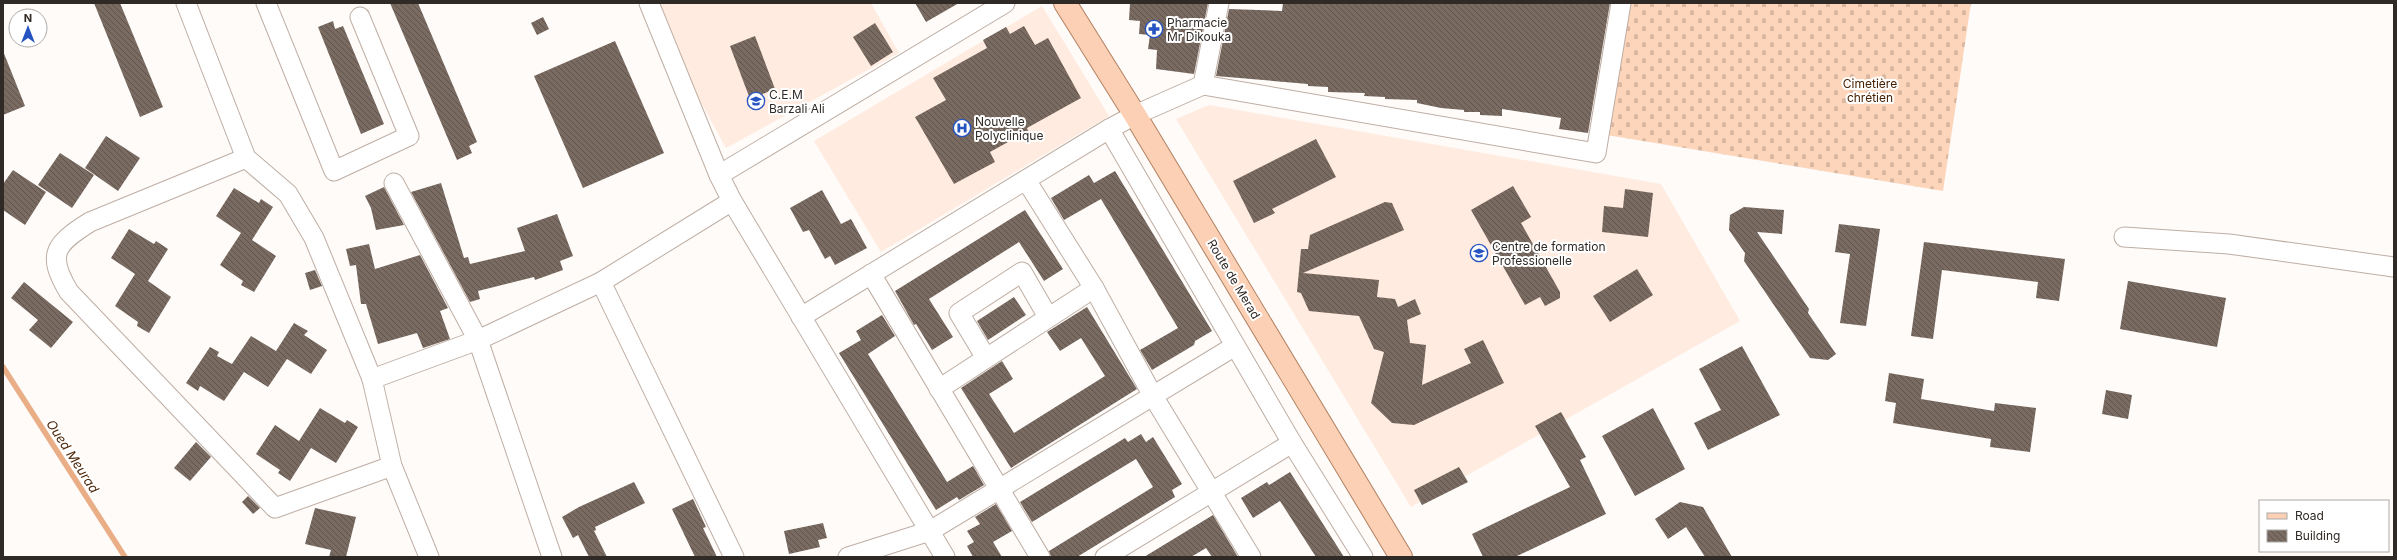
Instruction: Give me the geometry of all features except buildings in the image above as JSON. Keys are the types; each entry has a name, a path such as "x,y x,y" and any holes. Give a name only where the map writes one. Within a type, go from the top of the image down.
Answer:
{"main road":[{"name":"Route de Merad","path":"1065,3 1135,115 1400,557"}],"street":[{"path":"186,3 246,158 288,194 301,213 314,238 372,380 392,466 429,557"},
{"path":"266,3 334,171 409,136 360,17"},
{"path":"649,3 719,175 732,201 946,557"},
{"path":"719,175 1005,3"},
{"path":"1203,85 1219,3"},
{"path":"801,317 1109,129 1135,115 1203,85 1596,153 1621,3"},
{"path":"1109,129 1292,443 1363,557"},
{"path":"246,158 90,222 68,236 60,247 55,262 60,277 69,292 275,508 392,466"},
{"path":"1026,180 1094,288 1153,396 1251,557"},
{"path":"394,183 478,340 552,557"},
{"path":"372,380 478,340 601,282 732,201"},
{"path":"2124,237 2229,244 2394,267"},
{"path":"986,358 959,313 1022,272 1048,317"},
{"path":"871,274 998,490 1040,557"},
{"path":"601,282 734,557"},
{"path":"939,389 1094,288"},
{"path":"848,557 930,532 1235,346"},
{"path":"1105,557 1292,443"}],"shaded area":[{"name":"C.E.M Barzali Ali","path":"646,3 871,3 899,53 726,148"},
{"name":"Nouvelle Polyclinique","path":"1042,6 1109,116 881,252 814,141"},
{"name":"Centre de formation Professionelle","path":"1209,105 1661,184 1740,321 1411,507 1176,119"}],"green space":[{"name":"Cimetière chrétien","path":"1628,3 1971,3 1943,191 1607,135"}],"waterway":[{"name":"Oued Meurad","path":"3,367 125,557"}],"place":[{"name":"Pharmacie Mr Dikouka","path":"1154,29"},
{"name":"C.E.M Barzali Ali","path":"756,101"},
{"name":"Nouvelle Polyclinique","path":"962,128"},
{"name":"Centre de formation Professionelle","path":"1479,253"}]}
